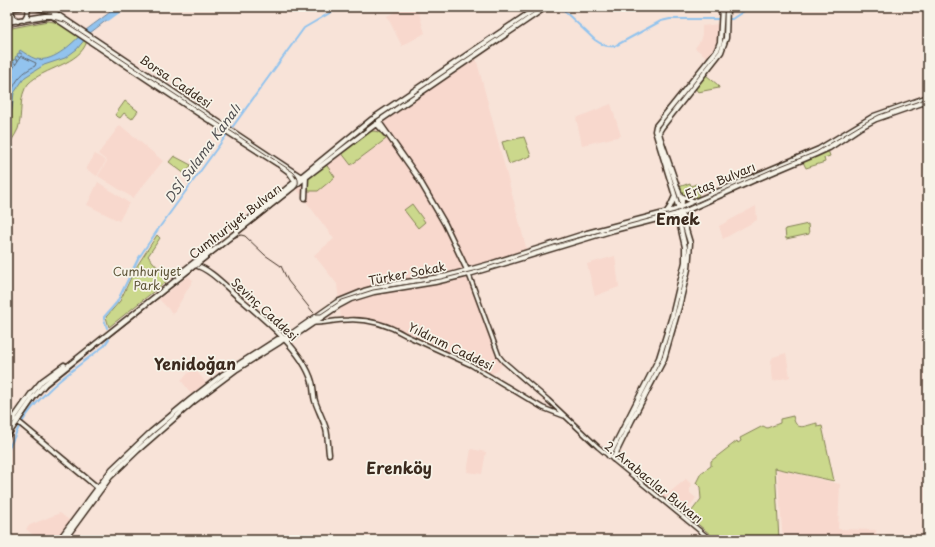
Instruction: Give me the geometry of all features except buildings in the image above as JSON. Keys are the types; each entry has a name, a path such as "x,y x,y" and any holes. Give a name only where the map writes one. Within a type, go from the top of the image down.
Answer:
{"main road":[{"path":"18,21 12,17 10,8 22,7"},
{"path":"24,20 27,15 28,7"},
{"path":"35,7 54,15"},
{"path":"46,7 54,15"},
{"name":"Cumhuriyet Bulvarı","path":"7,428 19,422 42,381 295,181 306,176 367,130 538,7"},
{"name":"Cumhuriyet Bulvarı","path":"7,436 19,422 34,396 45,384 196,265 374,118 546,7"},
{"path":"611,458 660,367 669,340 688,268 690,243 681,222 675,196 655,130 656,126 717,50 720,42 722,7"},
{"path":"679,214 683,207 681,196 659,132 662,126 721,52 726,38 727,7"},
{"path":"7,22 54,15"},
{"name":"Borsa Caddesi","path":"54,15 301,178"},
{"name":"Ertaş Bulvarı","path":"667,215 819,149 874,116 928,97"},
{"name":"Ertaş Bulvarı","path":"467,273 490,264 587,233 667,215 679,214 816,154 876,119 928,101"},
{"path":"384,130 388,115"},
{"path":"374,118 373,123 378,123 384,130 417,176 445,224 467,273"},
{"path":"367,130 384,130"},
{"name":"Borsa Caddesi","path":"231,132 289,172 295,181"},
{"path":"305,198 306,176"},
{"path":"675,196 667,215 681,222"},
{"path":"681,196 695,202"},
{"path":"681,222 687,210"},
{"path":"189,266 196,265"},
{"name":"Sevinç Caddesi","path":"196,265 211,274 250,306 284,338 301,359 312,382 315,400 326,430 329,454"},
{"name":"Türker Sokak","path":"304,327 316,323 342,303 374,292 440,281 467,273"},
{"name":"Türker Sokak","path":"304,327 337,302 354,294 386,285 467,273"},
{"path":"64,540 115,471 142,445 193,402 237,369 284,338 304,327"},
{"path":"60,540 106,476 151,432 191,399 235,366 278,339 284,338"},
{"path":"19,422 98,488"}],"street":[{"name":"2. Arabacılar Bulvarı","path":"467,273 499,356 503,361 611,458 711,540"},
{"name":"Yıldırım Caddesi","path":"316,323 347,320 369,322 397,330 408,337 472,365 523,397 543,408 567,418"}],"shaded area":[{"path":"404,7 417,7 425,33 402,46 387,16"},
{"path":"719,24 718,43 715,50 708,58 695,48 700,41 702,26"},
{"path":"476,58 527,251 470,269 503,360 503,363 498,371 491,374 393,326 359,319 341,318 337,284 314,255 334,239 296,188 399,109"},
{"path":"611,104 621,136 582,145 576,118"},
{"path":"120,125 163,161 133,198 98,176 107,161 98,154"},
{"path":"95,154 106,161 97,176 86,169"},
{"path":"98,182 129,203 119,221 87,205"},
{"path":"756,206 757,220 723,239 719,226"},
{"path":"615,256 619,287 595,296 587,264"},
{"path":"188,276 193,280 173,314 159,299"},
{"path":"786,353 790,377 773,381 771,361 773,357"},
{"path":"194,368 207,384 192,395 181,380"},
{"path":"471,449 486,452 482,474 467,472"},
{"path":"777,469 840,484 838,529 876,530 879,540 783,540"},
{"path":"686,479 692,485 690,493 696,498 683,516 658,493 670,492"},
{"path":"60,513 70,521 56,540 39,540 26,529 30,525"}],"green space":[{"path":"48,21 60,23 87,41 83,49 69,61 43,73 28,84 23,94 18,129 7,148 7,29"},
{"path":"706,75 718,85 719,88 698,92 695,88"},
{"path":"125,101 138,111 132,119 124,113 120,118 115,115"},
{"path":"371,131 380,133 386,139 351,165 341,152"},
{"path":"524,137 531,156 509,164 502,142"},
{"path":"828,150 830,156 824,158 825,162 806,168 803,162"},
{"path":"174,156 191,165 185,174 169,162"},
{"path":"325,163 335,177 318,191 306,191 306,181"},
{"path":"690,183 691,186 696,184 699,197 682,195 679,187"},
{"path":"412,204 425,222 418,228 404,210"},
{"path":"808,224 809,234 786,239 785,229"},
{"name":"Cumhuriyet Park","path":"157,235 160,238 148,256 168,280 109,327 106,317 120,301 135,269"},
{"path":"793,416 794,421 798,426 801,427 817,423 817,427 822,426 834,481 775,468 779,540 717,540 688,516 701,499 700,487 696,483 701,473 711,466 711,461 737,441 738,443 741,441 740,438 763,426 767,428 780,423 780,419"}],"water":[{"path":"116,7 127,7 117,10 112,16 90,33 77,49 65,58 44,65 25,77 14,93 9,131 7,131 7,77 10,75 7,73 8,69 12,71 9,68 10,66 14,67 11,65 12,62 16,64 13,62 14,59 18,61 15,58 16,56 20,58 17,55 18,53 22,54 19,52 20,50 36,59 50,58 64,50 86,30"}],"waterway":[{"path":"108,19 127,7"},
{"name":"DSİ Sulama Kanalı","path":"231,129 304,28 340,7"},
{"name":"DSİ Sulama Kanalı","path":"560,7 595,40 605,45 612,46 615,46 661,21 670,19 732,19 750,7"},
{"name":"DSİ Sulama Kanalı","path":"107,328 104,317 117,302 138,259 228,133"},
{"name":"DSİ Sulama Kanalı","path":"7,452 19,427 36,403 57,382 104,346 109,339"}],"tram line":[{"path":"7,27 52,19 65,22 293,172 298,180 298,184 293,191 48,386 36,398 7,441"},
{"path":"233,238 241,235 245,236 265,255 281,266 288,281 312,311 315,314 321,314 342,300 373,290 441,279 481,269 566,241 675,212 816,152 879,115 928,98"}],"district":[{"name":"Emek","path":"678,218"},
{"name":"Yenidoğan","path":"195,363"},
{"name":"Erenköy","path":"399,467"}]}
